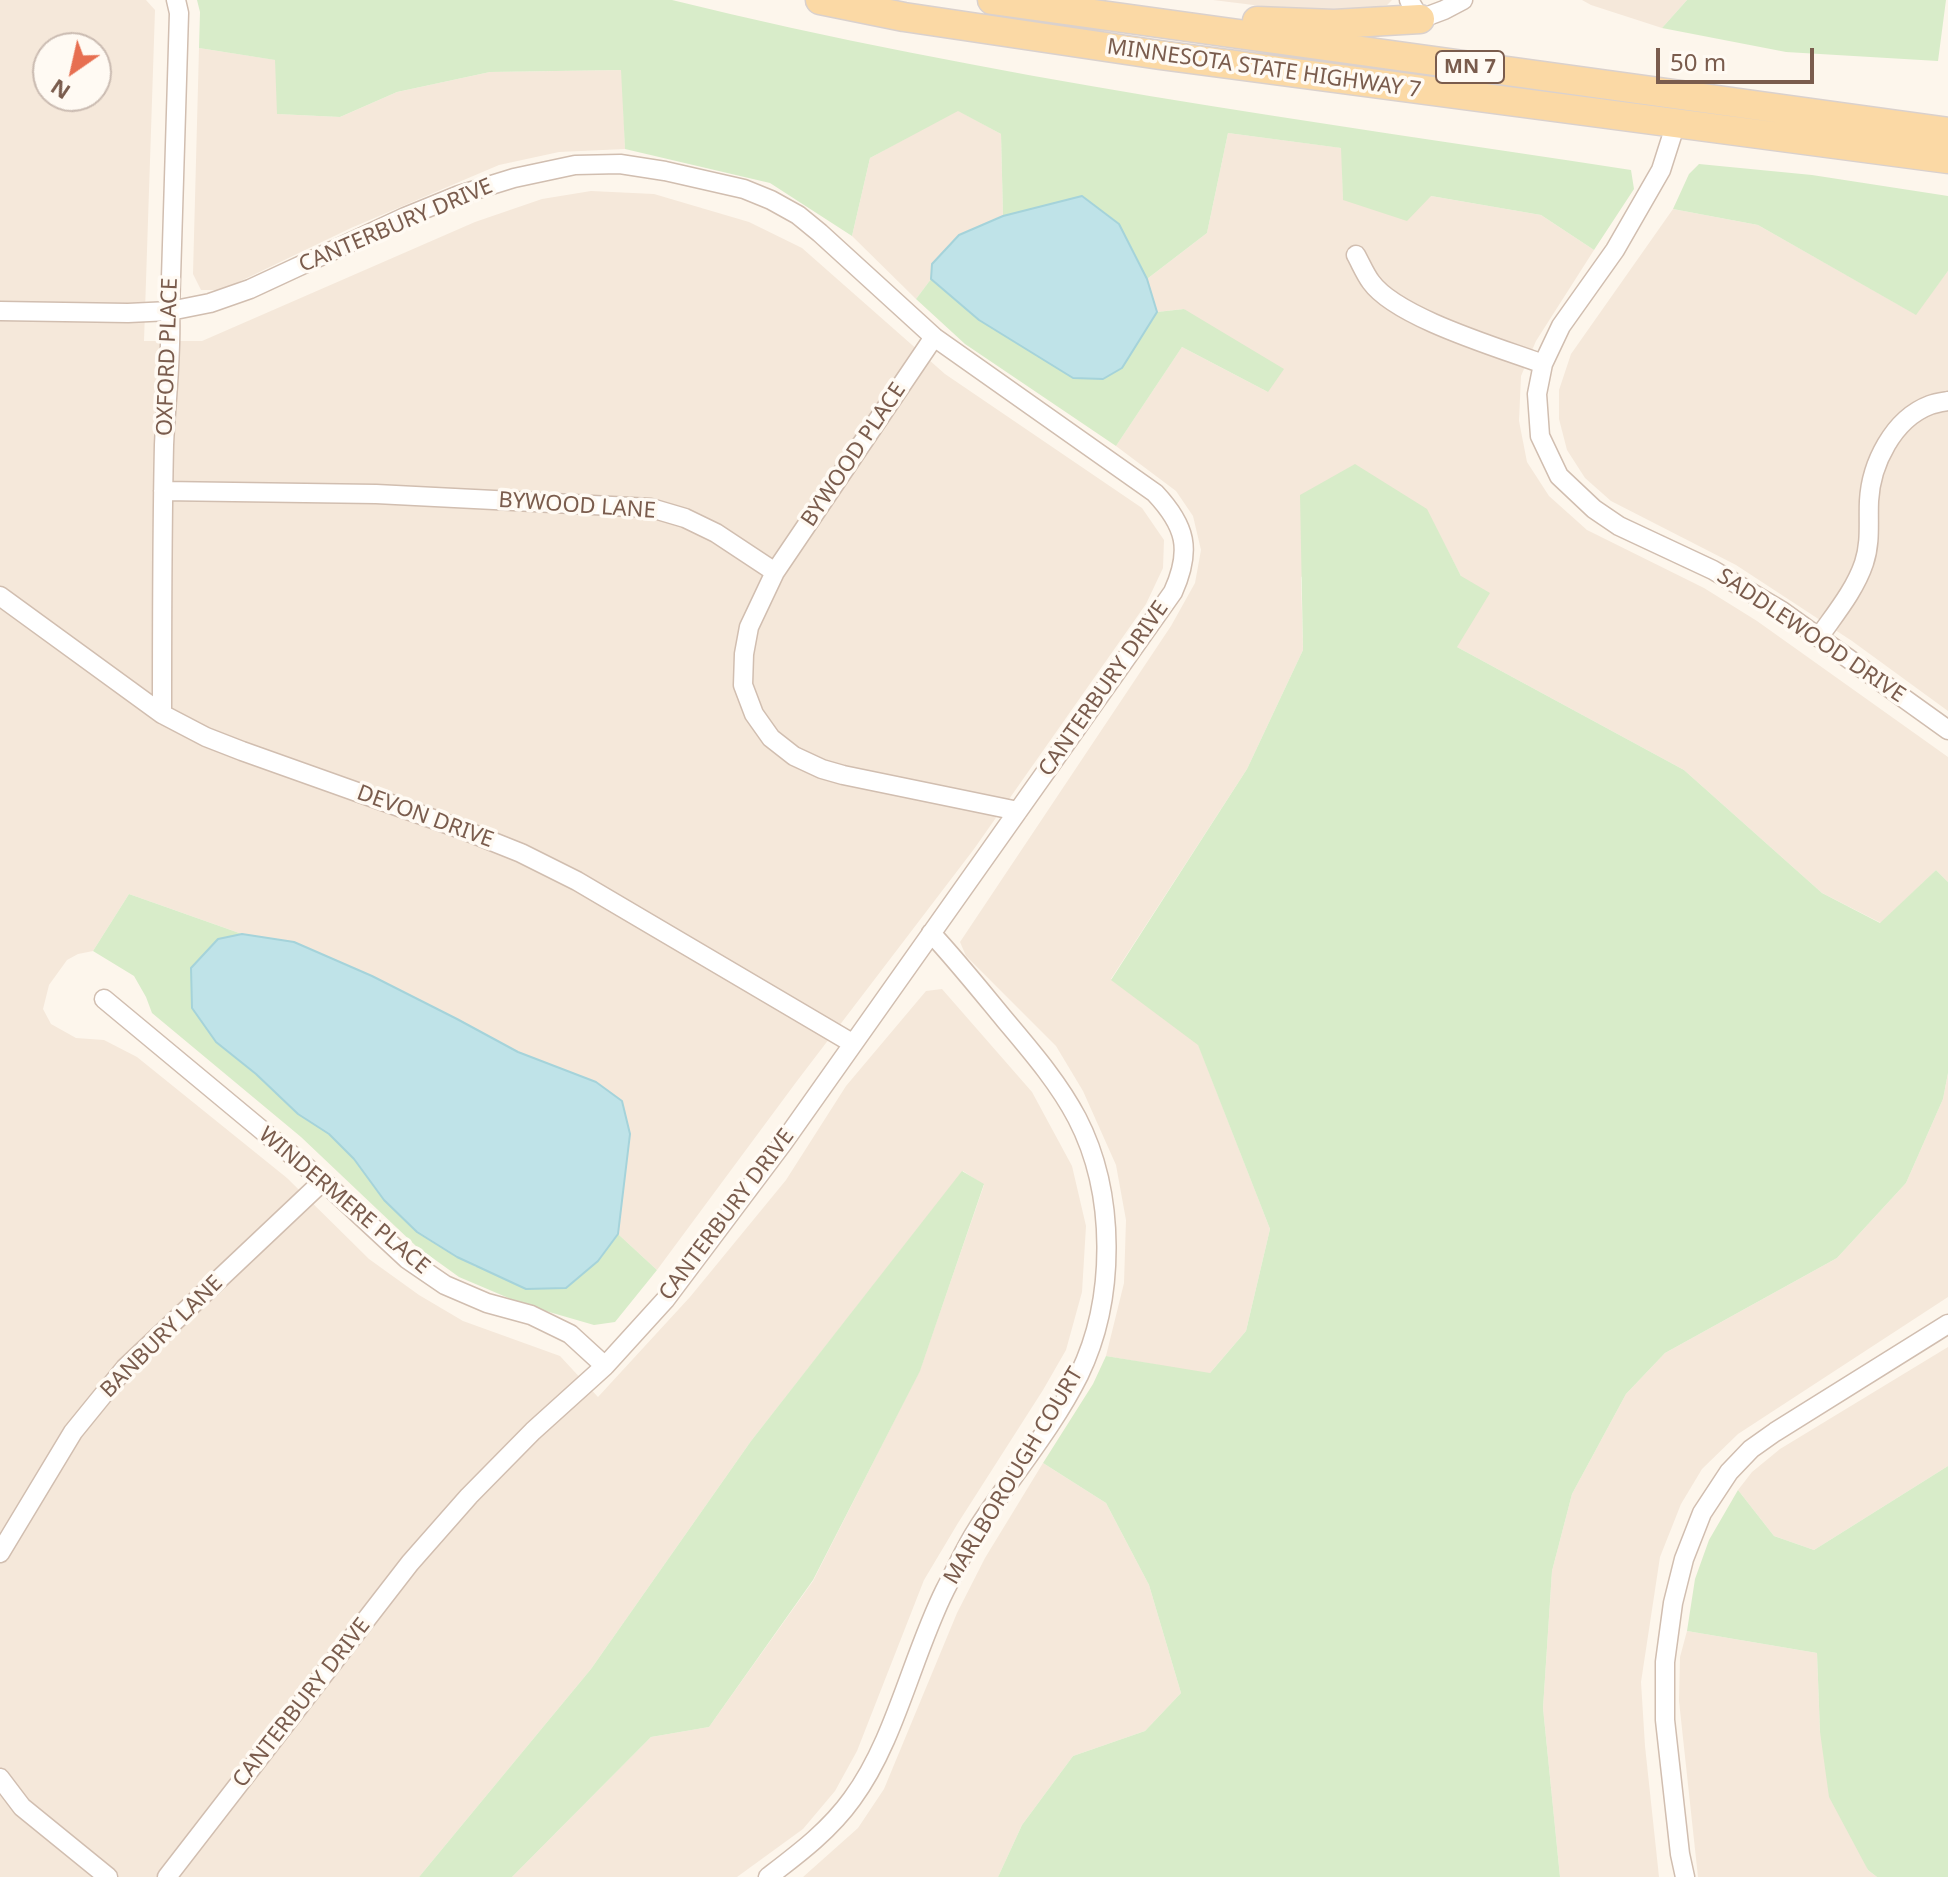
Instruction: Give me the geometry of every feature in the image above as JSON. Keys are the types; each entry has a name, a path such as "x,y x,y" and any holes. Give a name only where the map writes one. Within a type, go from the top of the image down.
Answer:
{"main road":[{"name":"MINNESOTA STATE HIGHWAY 7","path":"820,0 904,17 1160,55 1948,159"},
{"name":"MINNESOTA STATE HIGHWAY 7","path":"992,0 1948,132"},
{"path":"1164,24 1189,16 1334,24 1414,10"}],"street":[{"name":"OXFORD PLACE","path":"162,714 163,491 171,344 179,13 176,0"},
{"path":"1414,10 1444,10 1463,0"},
{"name":"SADDLEWOOD DRIVE","path":"1676,123 1661,170 1615,250 1561,326 1543,364 1537,394 1540,436 1559,476 1594,509 1619,526 1713,570 1782,611 1948,730"},
{"name":"CANTERBURY DRIVE","path":"0,311 128,313 170,311 210,303 250,289 405,217 459,195 514,178 575,165 620,164 665,171 744,189 798,215 934,337 1155,493 1171,510 1181,530 1185,550 1182,572 1173,592 783,1143 665,1300 605,1366 533,1431 480,1485 410,1563 167,1877"},
{"path":"1356,255 1371,283 1389,300 1441,326 1543,364"},
{"name":"BYWOOD PLACE","path":"775,572 934,337"},
{"path":"1819,637 1852,589 1864,563 1870,537 1869,501 1881,453 1911,416 1930,405 1948,401"},
{"name":"BYWOOD LANE","path":"163,491 376,494 651,508 685,518 716,533 775,572"},
{"path":"775,572 749,627 743,670 743,685 754,714 771,738 794,756 822,769 1018,811"},
{"name":"DEVON DRIVE","path":"0,596 162,714 206,737 242,751 521,853 577,881 852,1043"},
{"name":"MARLBOROUGH COURT","path":"768,1877 815,1840 852,1799 873,1764 939,1602 974,1534 1054,1419 1080,1373 1097,1324 1107,1273 1105,1220 1096,1169 1077,1119 1045,1068 931,933"},
{"name":"WINDERMERE PLACE","path":"104,999 323,1181 407,1259 445,1285 487,1303 531,1315 570,1334 605,1366"},
{"name":"BANBURY LANE","path":"0,1553 73,1432 125,1368 323,1181"},
{"path":"1685,1877 1665,1720 1665,1662 1673,1603 1684,1559 1702,1513 1729,1472 1763,1440 1948,1324"},
{"path":"0,1778 22,1807 108,1877"}],"shaded area":[{"path":"0,0 146,0 155,10 144,341 202,341 475,222 542,199 591,191 654,194 749,222 802,248 945,374 1142,508 1164,540 1163,568 1146,604 974,849 657,1270 618,1234 630,1133 596,1082 518,1052 372,976 294,942 242,934 129,894 93,951 67,960 49,985 43,1009 51,1024 76,1038 104,1040 137,1057 287,1178 369,1259 419,1295 463,1321 560,1356 598,1397 690,1297 786,1180 846,1086 926,991 942,989 1032,1092 1072,1166 1086,1226 1082,1292 1066,1350 924,1580 857,1751 835,1791 803,1829 737,1877 512,1877 651,1737 709,1727 813,1581 920,1370 984,1185 963,1171 751,1441 591,1669 419,1877 0,1877"},
{"path":"1213,0 1392,0 1387,5 1326,14"},
{"path":"1582,0 1687,0 1662,28"},
{"path":"199,48 276,60 278,114 340,117 397,92 490,72 622,70 625,149 559,152 499,165 351,228 222,290 201,290 193,274"},
{"path":"957,110 1001,134 1003,216 959,235 932,264 931,279 916,299 852,236 870,158"},
{"path":"1228,133 1342,148 1343,200 1431,196 1541,215 1594,250 1536,341 1521,376 1519,421 1527,462 1549,496 1587,530 1704,588 1757,621 1948,757 1948,882 1936,870 1881,923 1822,893 1684,770 1457,647 1461,576 1426,509 1301,577 1303,650 1247,769 1111,979 1198,1044 1270,1229 1246,1331 1209,1374 1106,1356 1124,1283 1126,1220 1116,1165 1083,1091 1056,1046 966,956 960,942 1171,626 1195,583 1201,550 1193,516 1176,491 1116,446 1182,347 1268,392 1184,309 1157,312 1147,279 1207,233"},
{"path":"1673,209 1758,225 1915,314 1948,271 1948,711 1852,641 1736,565 1611,501 1585,478 1567,450 1559,419 1559,390 1571,354"},
{"path":"1948,1073 1948,1297 1738,1434 1702,1469 1681,1504 1660,1557 1641,1682 1659,1877 1560,1877 1543,1708 1552,1571 1572,1494 1626,1394 1665,1353 1837,1258 1906,1183 1943,1099"},
{"path":"1948,1347 1948,1466 1814,1550 1774,1536 1738,1490 1752,1472 1780,1449"},
{"path":"1043,1463 1106,1503 1149,1585 1181,1693 1145,1731 1073,1756 1022,1825 998,1877 803,1877 858,1828 884,1789 957,1613 985,1558"},
{"path":"1687,1631 1817,1653 1820,1732 1868,1870 1877,1877 1698,1877 1679,1701 1680,1657"}],"green space":[{"path":"197,0 672,0 910,53 1030,75 1631,170 1634,189 1594,250 1541,215 1431,196 1407,221 1343,200 1341,148 1228,133 1207,233 1147,279 1119,224 1082,196 1003,216 1001,134 958,111 870,158 852,236 770,183 625,149 621,70 490,72 397,92 340,117 277,114 275,60 199,48 200,12"},
{"path":"1687,0 1946,0 1938,61 1786,52 1662,28"},
{"path":"1699,164 1812,175 1948,196 1948,271 1916,315 1758,225 1673,209 1689,174"},
{"path":"931,279 979,320 1122,367 1157,312 1184,309 1284,369 1268,392 1182,347 1116,446 965,344 916,299"},
{"path":"1355,464 1427,509 1461,576 1490,593 1457,647 1684,770 1822,893 1880,923 1936,870 1948,882 1948,1073 1943,1099 1906,1183 1837,1258 1665,1353 1626,1394 1572,1494 1552,1571 1543,1708 1560,1877 998,1877 1022,1825 1073,1756 1145,1731 1181,1693 1149,1585 1106,1503 1043,1463 1093,1384 1106,1356 1210,1373 1246,1331 1270,1229 1198,1045 1111,980 1247,769 1303,650 1300,495"},
{"path":"129,894 242,934 217,939 216,1042 298,1114 329,1134 354,1159 384,1200 417,1232 476,1267 598,1261 618,1234 657,1270 615,1322 594,1325 525,1305 459,1277 416,1246 301,1137 152,1013 134,976 93,951"},
{"path":"962,1171 984,1184 920,1371 813,1580 709,1727 651,1737 512,1877 419,1877 591,1669 751,1441"},
{"path":"1948,1466 1948,1877 1877,1877 1868,1870 1829,1797 1820,1732 1817,1653 1687,1631 1695,1579 1709,1540 1738,1490 1774,1536 1814,1550"}],"water":[{"path":"1082,196 1119,224 1147,279 1157,312 1122,368 1103,379 1073,378 979,320 931,279 932,264 959,235 1003,216"},
{"path":"242,934 294,942 372,976 518,1052 596,1082 622,1101 630,1134 618,1234 598,1261 566,1288 526,1289 457,1257 417,1232 384,1200 354,1159 329,1134 298,1114 216,1042 192,1008 191,968 218,939"}]}
